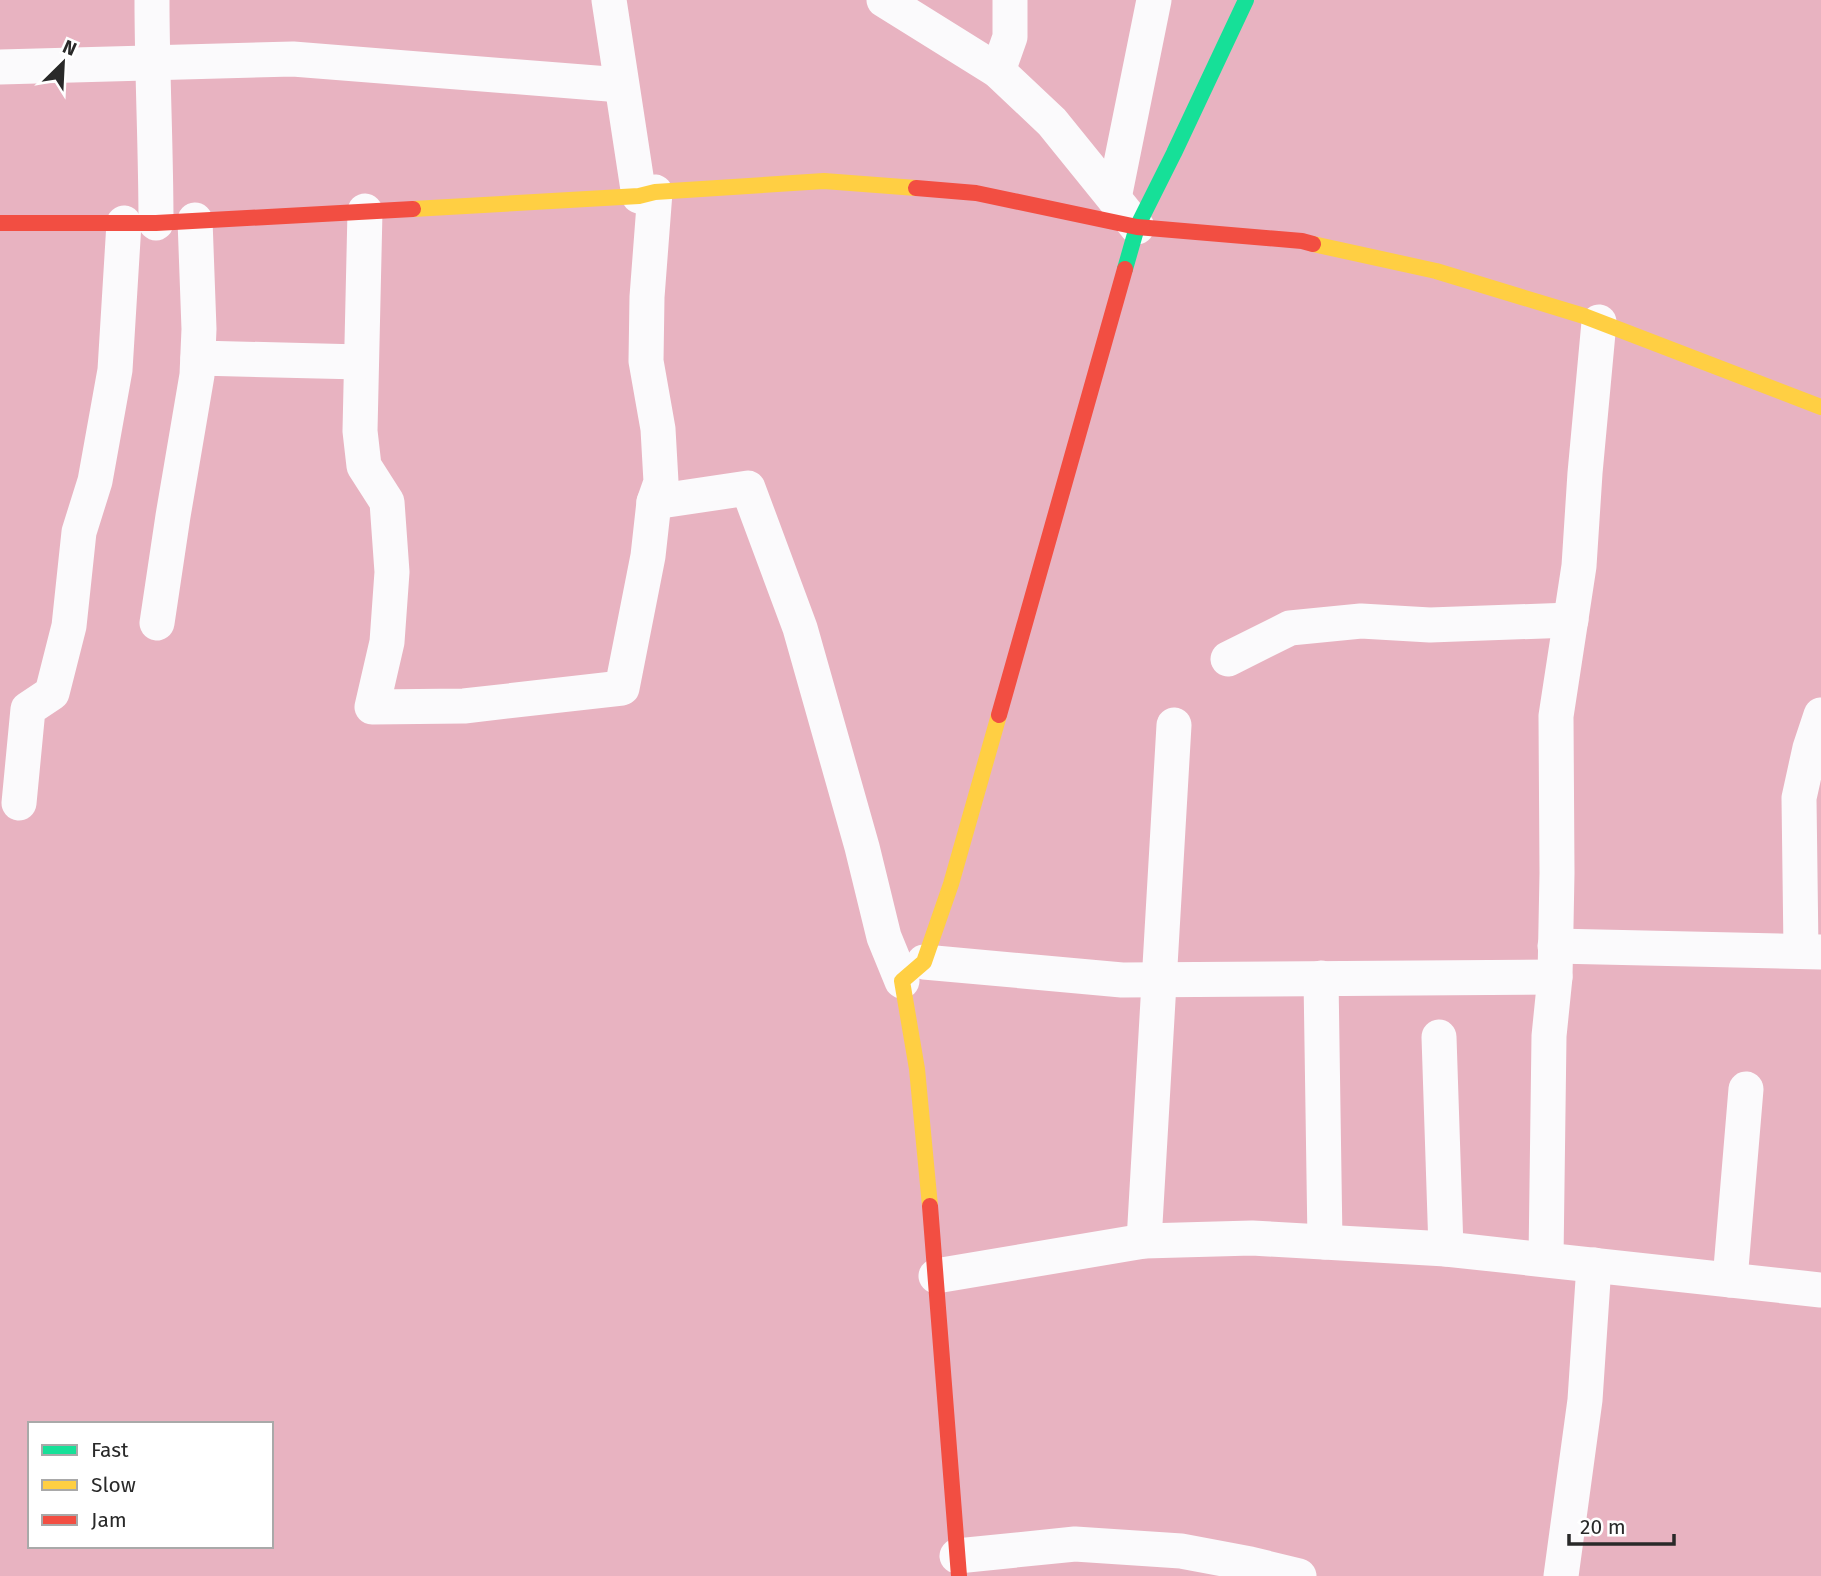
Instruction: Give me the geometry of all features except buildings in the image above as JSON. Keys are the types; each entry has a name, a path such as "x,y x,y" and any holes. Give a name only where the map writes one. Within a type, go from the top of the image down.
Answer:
{"street":[{"path":"19,803 28,709 52,693 69,626 79,532 95,481 156,146 152,0"},
{"path":"365,211 360,431 364,466 387,502 392,572 387,642 372,706 464,706 622,688 648,556 654,502 661,482 658,429 646,361 647,194 621,85 609,0"},
{"path":"884,0 998,71 1052,122 1137,227"},
{"path":"998,71 1010,37 1010,0"},
{"path":"1114,198 1154,0"},
{"path":"1246,0 1137,227 951,884 913,972 916,1069 936,1276 958,1566 1074,1544 1181,1551 1298,1576"},
{"path":"0,66 293,59 621,85"},
{"path":"0,223 140,223 647,194 824,181 976,192 1137,227 1302,241 1436,271 1599,322 1821,407"},
{"path":"157,623 197,375 200,329 195,220"},
{"path":"1546,1259 1549,1036 1555,962 1557,873 1556,716 1580,566 1585,473 1599,322"},
{"path":"198,358 361,362"},
{"path":"654,502 748,488 800,628 862,847 884,937 913,972 1122,980 1321,978 1555,962 1811,951 1799,798 1810,748 1821,715"},
{"path":"1228,659 1290,628 1361,621 1430,625 1571,620"},
{"path":"1144,1241 1174,724"},
{"path":"1321,978 1325,1242"},
{"path":"1439,1037 1446,1249"},
{"path":"1730,1280 1746,1089"},
{"path":"936,1276 1144,1241 1252,1238 1446,1249 1821,1290"},
{"path":"1561,1576 1585,1400 1594,1265"}],"shaded area":[{"path":"0,0 1821,0 1821,1576 0,1576"}],"traffic: fast":[{"path":"1125,269 1137,227 1246,0"}],"traffic: slow":[{"path":"413,209 639,196 655,192 824,181 916,188"},
{"path":"1313,244 1436,271 1584,316 1821,407"},
{"path":"930,1206 917,1069 902,981 924,962 951,884 999,715"}],"traffic: jam":[{"path":"916,188 976,193 1137,227 1313,244"},
{"path":"0,223 156,223 413,209"},
{"path":"999,715 1125,269"},
{"path":"930,1206 959,1576"}]}
